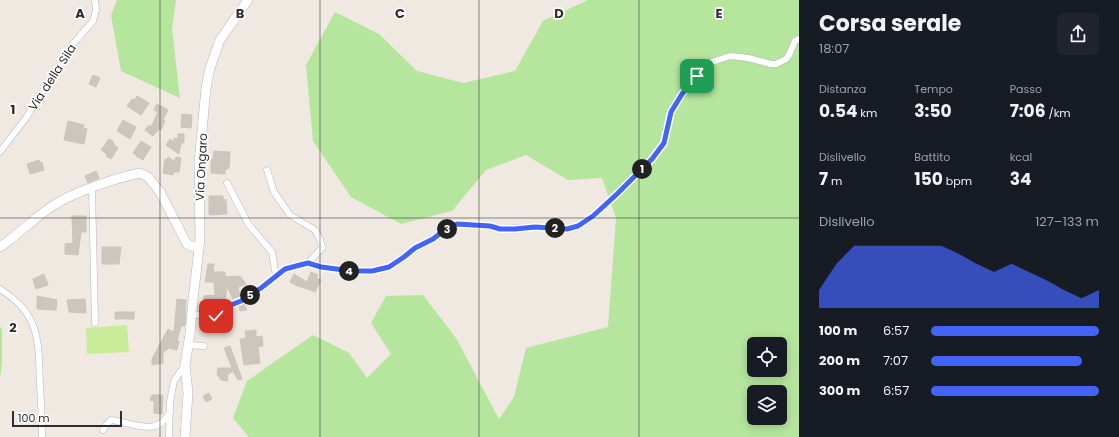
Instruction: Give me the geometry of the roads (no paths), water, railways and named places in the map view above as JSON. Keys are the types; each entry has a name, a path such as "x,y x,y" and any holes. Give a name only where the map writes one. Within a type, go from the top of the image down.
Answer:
{"main road":[{"name":"Via Ongaro","path":"185,437 188,392 185,365 200,239 199,163 206,88 210,68 220,40 248,0"},
{"path":"0,247 55,205 92,188 129,175 140,173 148,177 160,192 187,244 199,249"}],"street":[{"name":"Via della Sila","path":"0,152 26,118 72,45 94,21 96,10 95,0"},
{"path":"192,314 216,316 218,310 241,301 261,288 285,269 308,263 321,267 352,271 372,271 389,267 415,248 433,239 447,228 457,224 490,226 500,229 535,227 567,229 578,226 593,216 652,159 664,143 671,112 682,94 697,76 712,62 730,56 776,64 786,59 794,41 799,39"},
{"path":"267,170 274,192 290,215 315,230 320,239 322,248 308,263"},
{"path":"227,183 249,225 273,253 276,276"},
{"path":"92,188 95,323"},
{"path":"0,289 9,294 26,313 32,324 39,358 42,437"},
{"path":"188,345 204,346"},
{"path":"169,437 170,401 174,381 185,365"},
{"path":"103,430 111,420 149,431 158,430 166,422 170,412"}]}
